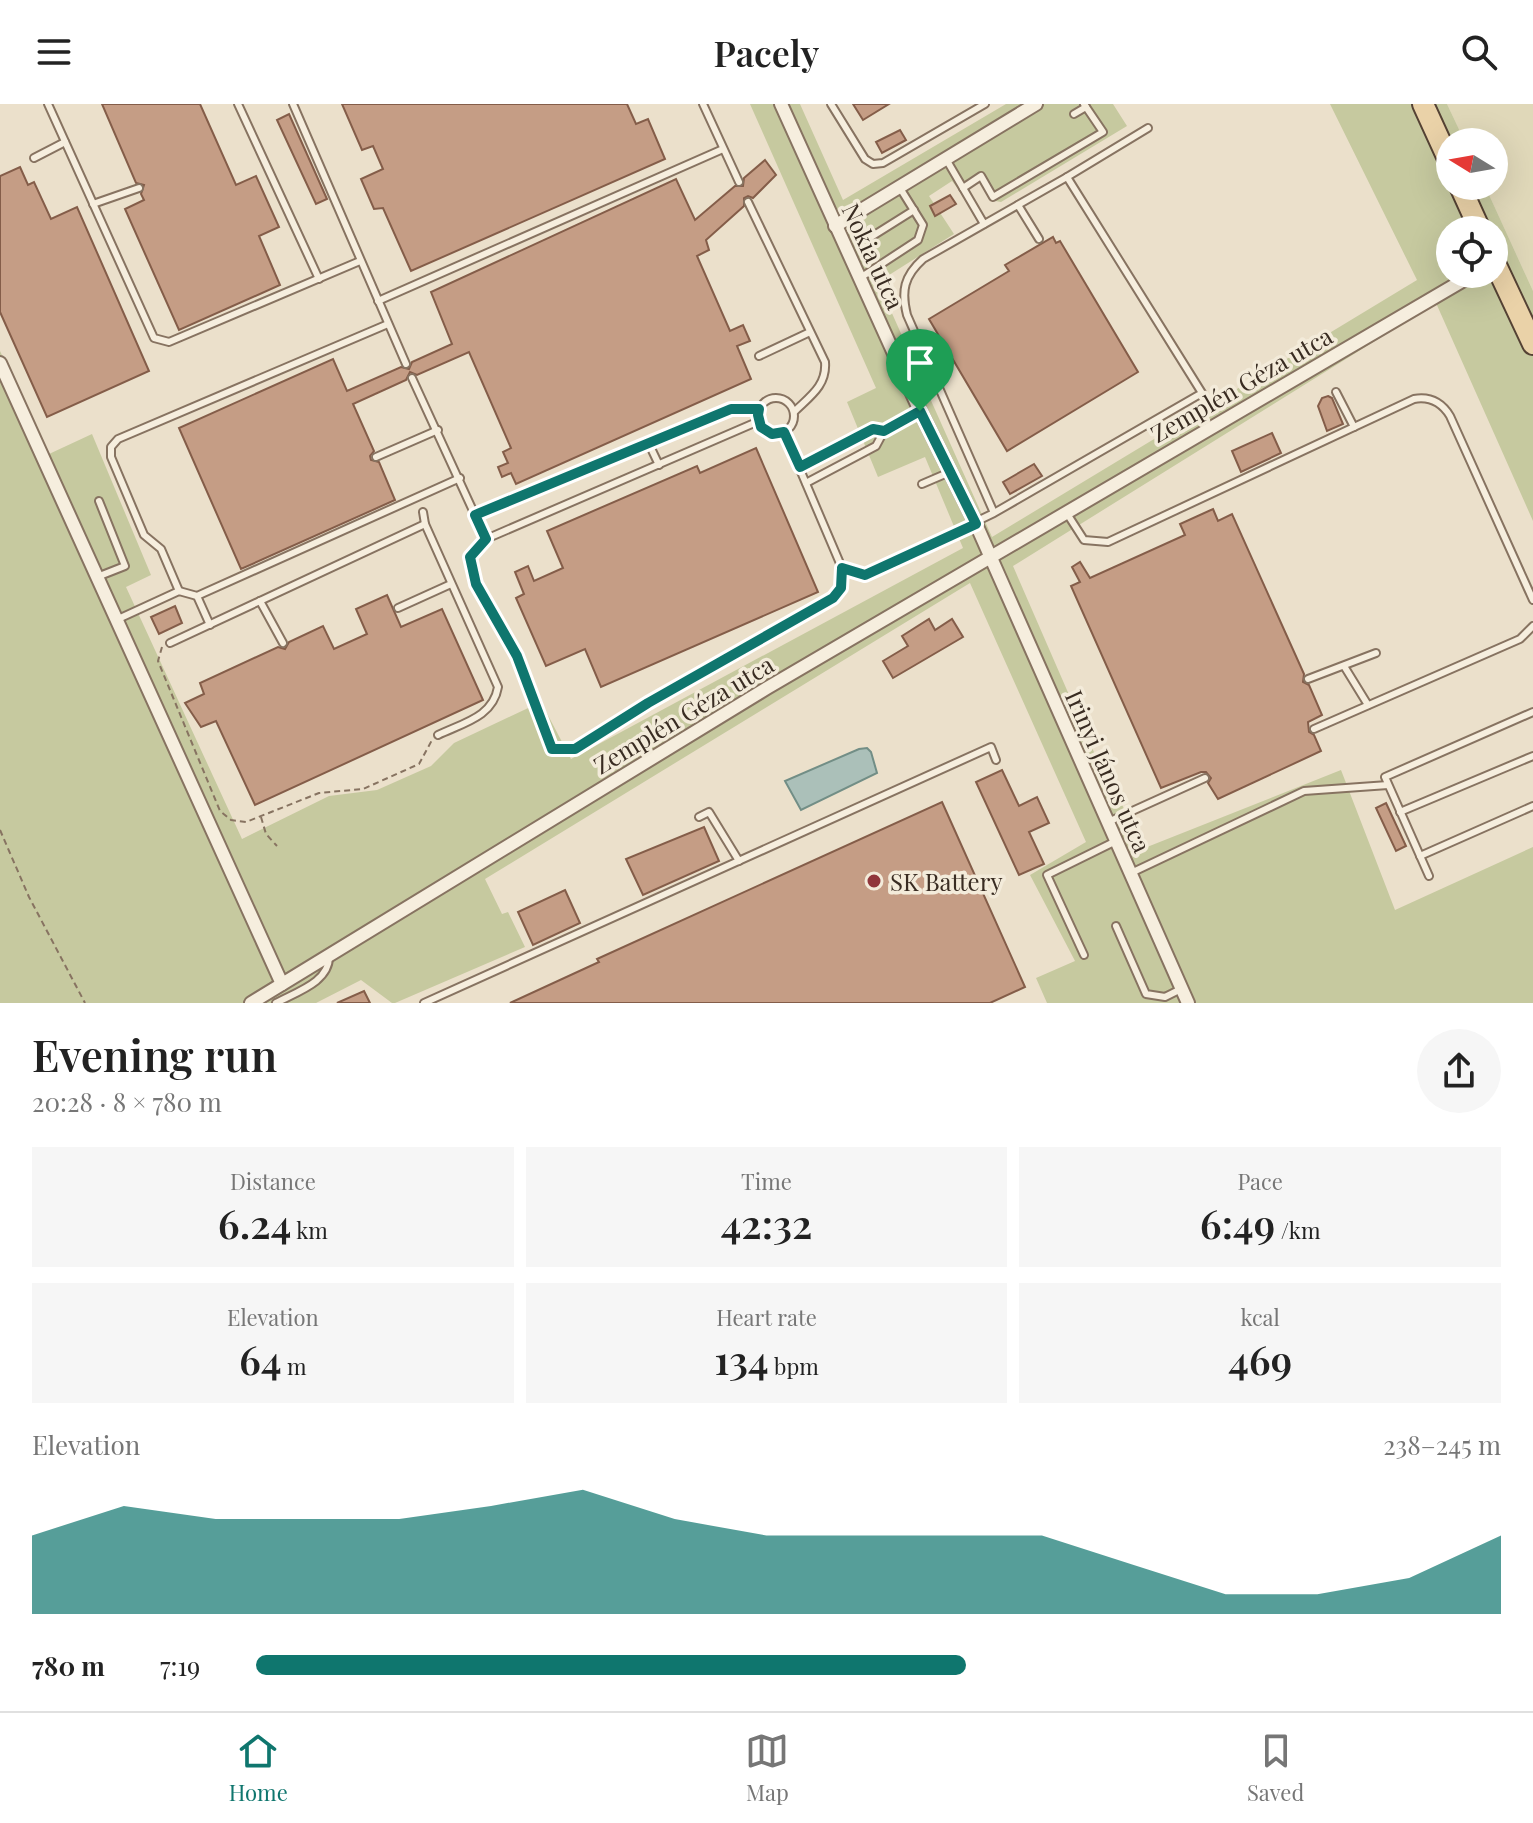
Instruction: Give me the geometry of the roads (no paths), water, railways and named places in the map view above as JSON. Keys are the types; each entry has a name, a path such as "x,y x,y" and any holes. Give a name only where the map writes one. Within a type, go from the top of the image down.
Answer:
{"main road":[{"path":"1423,104 1436,132"},
{"path":"1507,288 1533,344"}],"street":[{"name":"Nokia utca","path":"781,104 920,411 990,556"},
{"path":"835,226 1036,104"},
{"name":"Zemplén Géza utca","path":"251,1003 990,556 1450,288"},
{"path":"0,363 282,984"},
{"name":"Irinyi János utca","path":"990,556 1188,1003"}],"lane":[{"path":"48,104 154,338 169,342 360,261"},
{"path":"238,104 319,279"},
{"path":"293,104 406,364"},
{"path":"703,104 739,182"},
{"path":"831,104 865,159 873,164 883,163 985,104"},
{"path":"981,176 993,197 1103,132 1085,105 1074,114"},
{"path":"994,513 907,315 902,297 905,282 912,268 923,259 1148,128"},
{"path":"34,158 65,142"},
{"path":"378,301 723,149"},
{"path":"946,159 984,224"},
{"path":"963,188 989,169"},
{"path":"842,568 865,575 976,524 1202,393 1067,177"},
{"path":"860,278 918,240 923,225 899,187"},
{"path":"93,204 139,188"},
{"path":"748,202 825,362 821,386 794,412"},
{"path":"1018,205 1039,239"},
{"path":"871,237 914,210"},
{"path":"179,591 161,549 144,535 111,457 111,447 118,439 388,324"},
{"path":"759,356 810,332"},
{"path":"412,378 486,539"},
{"path":"1336,392 1354,427"},
{"path":"778,398 788,402 794,412 793,423 778,434 766,431 759,421 759,409 767,400 778,398"},
{"path":"1066,512 1084,540 1108,542 1414,399 1428,398 1446,410 1533,600"},
{"path":"475,515 731,409 759,409"},
{"path":"806,483 876,446 884,431 920,411"},
{"path":"759,421 486,539 470,557 476,584 517,656 552,749 575,749 648,703 833,598 841,588 842,568 784,432"},
{"path":"800,467 873,429 884,431"},
{"path":"376,457 438,430"},
{"path":"649,444 659,465"},
{"path":"922,484 950,472"},
{"path":"116,620 179,591 197,596 460,478"},
{"path":"97,577 125,566 99,501"},
{"path":"423,512 425,524 498,687 492,705 484,713 438,735"},
{"path":"170,643 425,524"},
{"path":"398,608 451,584"},
{"path":"197,596 210,625"},
{"path":"260,601 283,643"},
{"path":"1314,729 1520,639 1533,626"},
{"path":"1308,679 1376,653"},
{"path":"1344,666 1368,705"},
{"path":"1429,876 1385,777 1533,712"},
{"path":"424,1003 991,747 996,760"},
{"path":"1400,812 1533,756"},
{"path":"1108,822 1205,778"},
{"path":"1130,873 1304,791 1388,785"},
{"path":"1420,856 1533,806"},
{"path":"699,817 709,812 739,861"},
{"path":"1084,955 1047,875 1116,841"},
{"path":"1116,926 1146,994 1165,997 1181,989"},
{"path":"276,1003 322,977 329,964 329,955"}],"water":[{"path":"867,748 877,773 801,810 785,781"}],"place":[{"name":"SK Battery","path":"874,881"}]}
